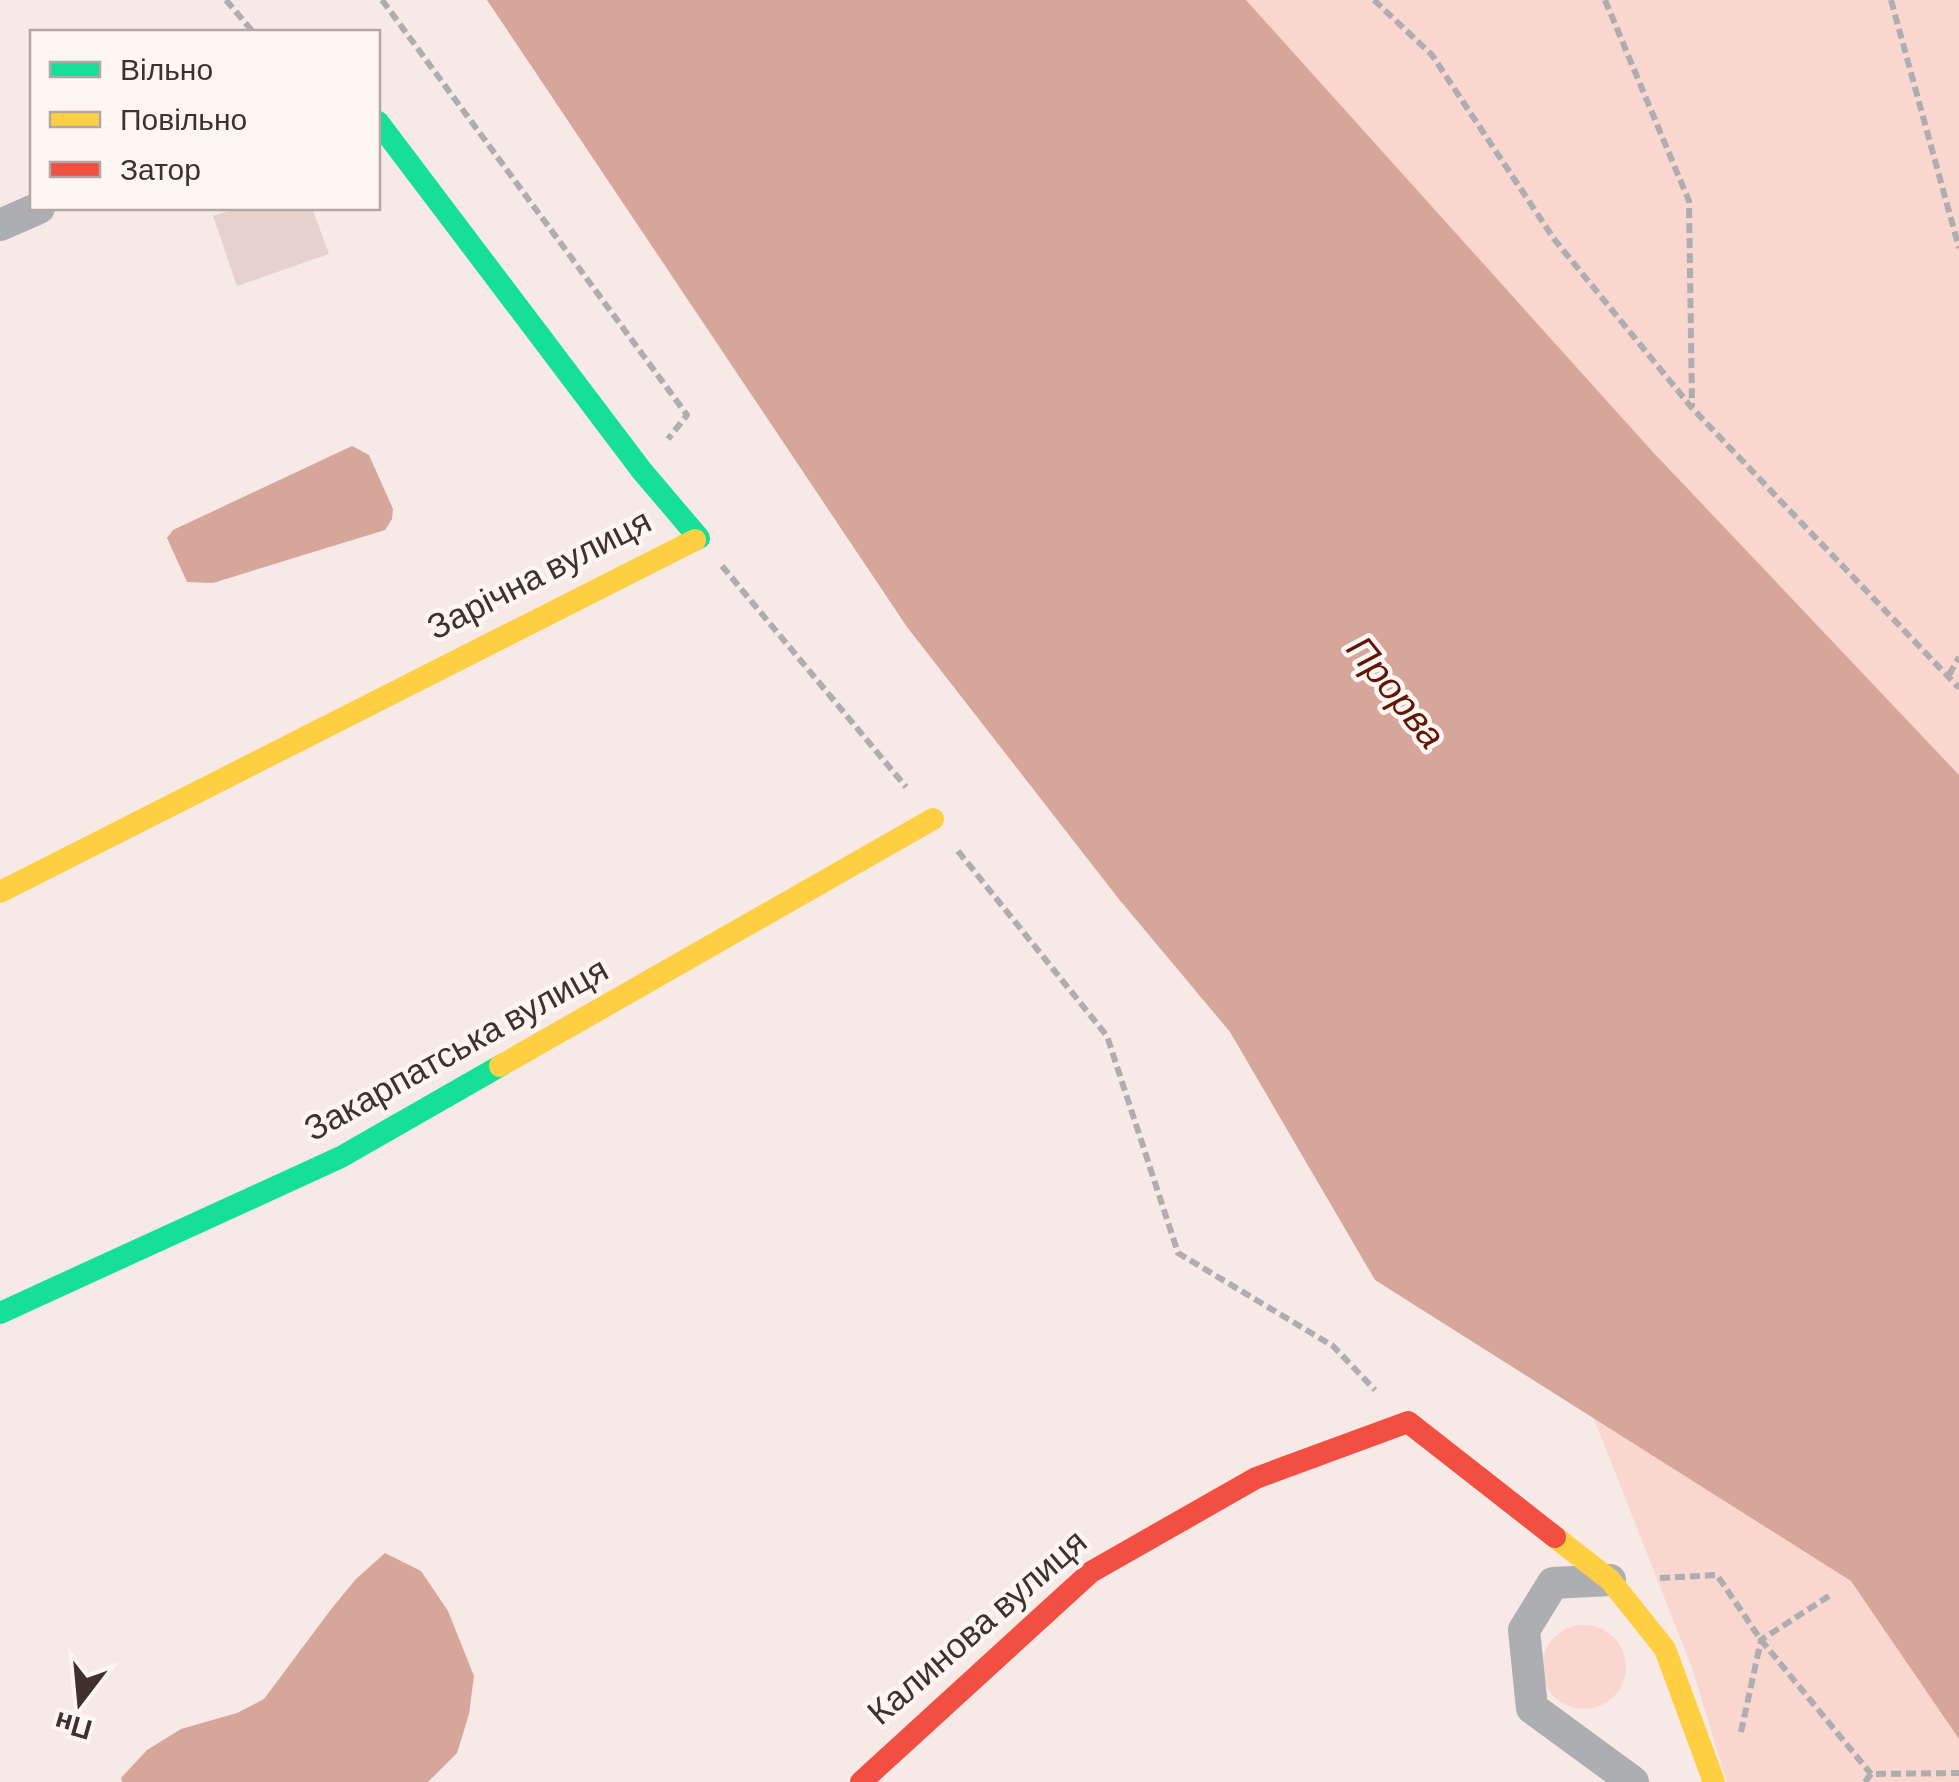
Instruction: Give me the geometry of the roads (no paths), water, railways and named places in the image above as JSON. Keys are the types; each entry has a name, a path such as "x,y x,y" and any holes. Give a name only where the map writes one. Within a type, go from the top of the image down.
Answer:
{"street":[{"name":"Зарічна вулиця","path":"0,892 699,538 642,471 380,125"},
{"path":"0,225 34,210"},
{"name":"Закарпатська вулиця","path":"0,1313 341,1156 934,819"},
{"name":"Калинова вулиця","path":"860,1782 1091,1572 1256,1478 1408,1422 1610,1580"},
{"path":"1633,1782 1532,1708 1524,1630 1553,1583 1610,1580 1664,1649 1714,1782"}],"water":[{"name":"Прорва","path":"487,0 1246,0 1651,450 1959,775 1959,1739 1851,1581 1375,1280 1230,1032 1118,898 907,627"},
{"path":"352,446 369,455 393,509 385,530 213,583 187,582 167,538 173,530"},
{"path":"385,1553 421,1571 448,1611 474,1676 469,1714 457,1753 428,1782 122,1782 121,1778 147,1750 181,1729 237,1713 264,1699 356,1579"}]}
